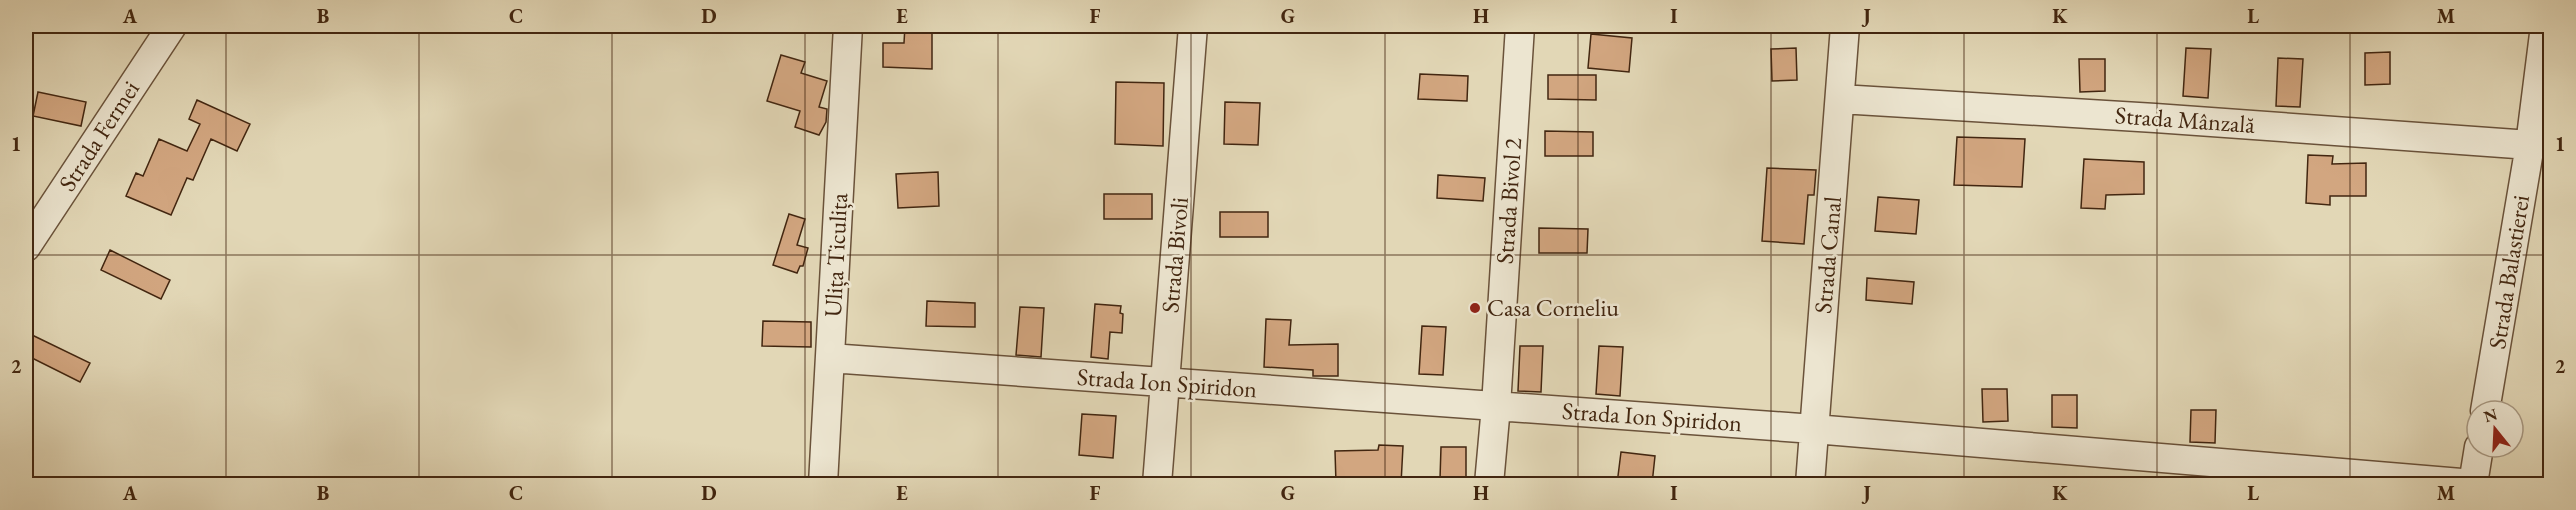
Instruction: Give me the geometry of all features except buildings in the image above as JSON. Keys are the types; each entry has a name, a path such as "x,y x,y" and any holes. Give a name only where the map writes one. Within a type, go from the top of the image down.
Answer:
{"street":[{"name":"Strada Fermei","path":"26,247 172,26"},
{"name":"Ulița Ticulița","path":"823,484 848,26"},
{"name":"Strada Bivoli","path":"1157,484 1193,26"},
{"name":"Strada Bivol 2","path":"1489,484 1520,26"},
{"name":"Strada Canal","path":"1810,484 1845,26"},
{"name":"Strada Balastierei","path":"2487,399 2530,145 2545,26"},
{"name":"Strada Mânzală","path":"1840,99 2155,118 2530,145"},
{"name":"Strada Ion Spiridon","path":"830,358 1164,384 1814,429 2473,484"},
{"path":"2473,484 2477,459"}],"place":[{"name":"Casa Corneliu","path":"1475,308"}]}
